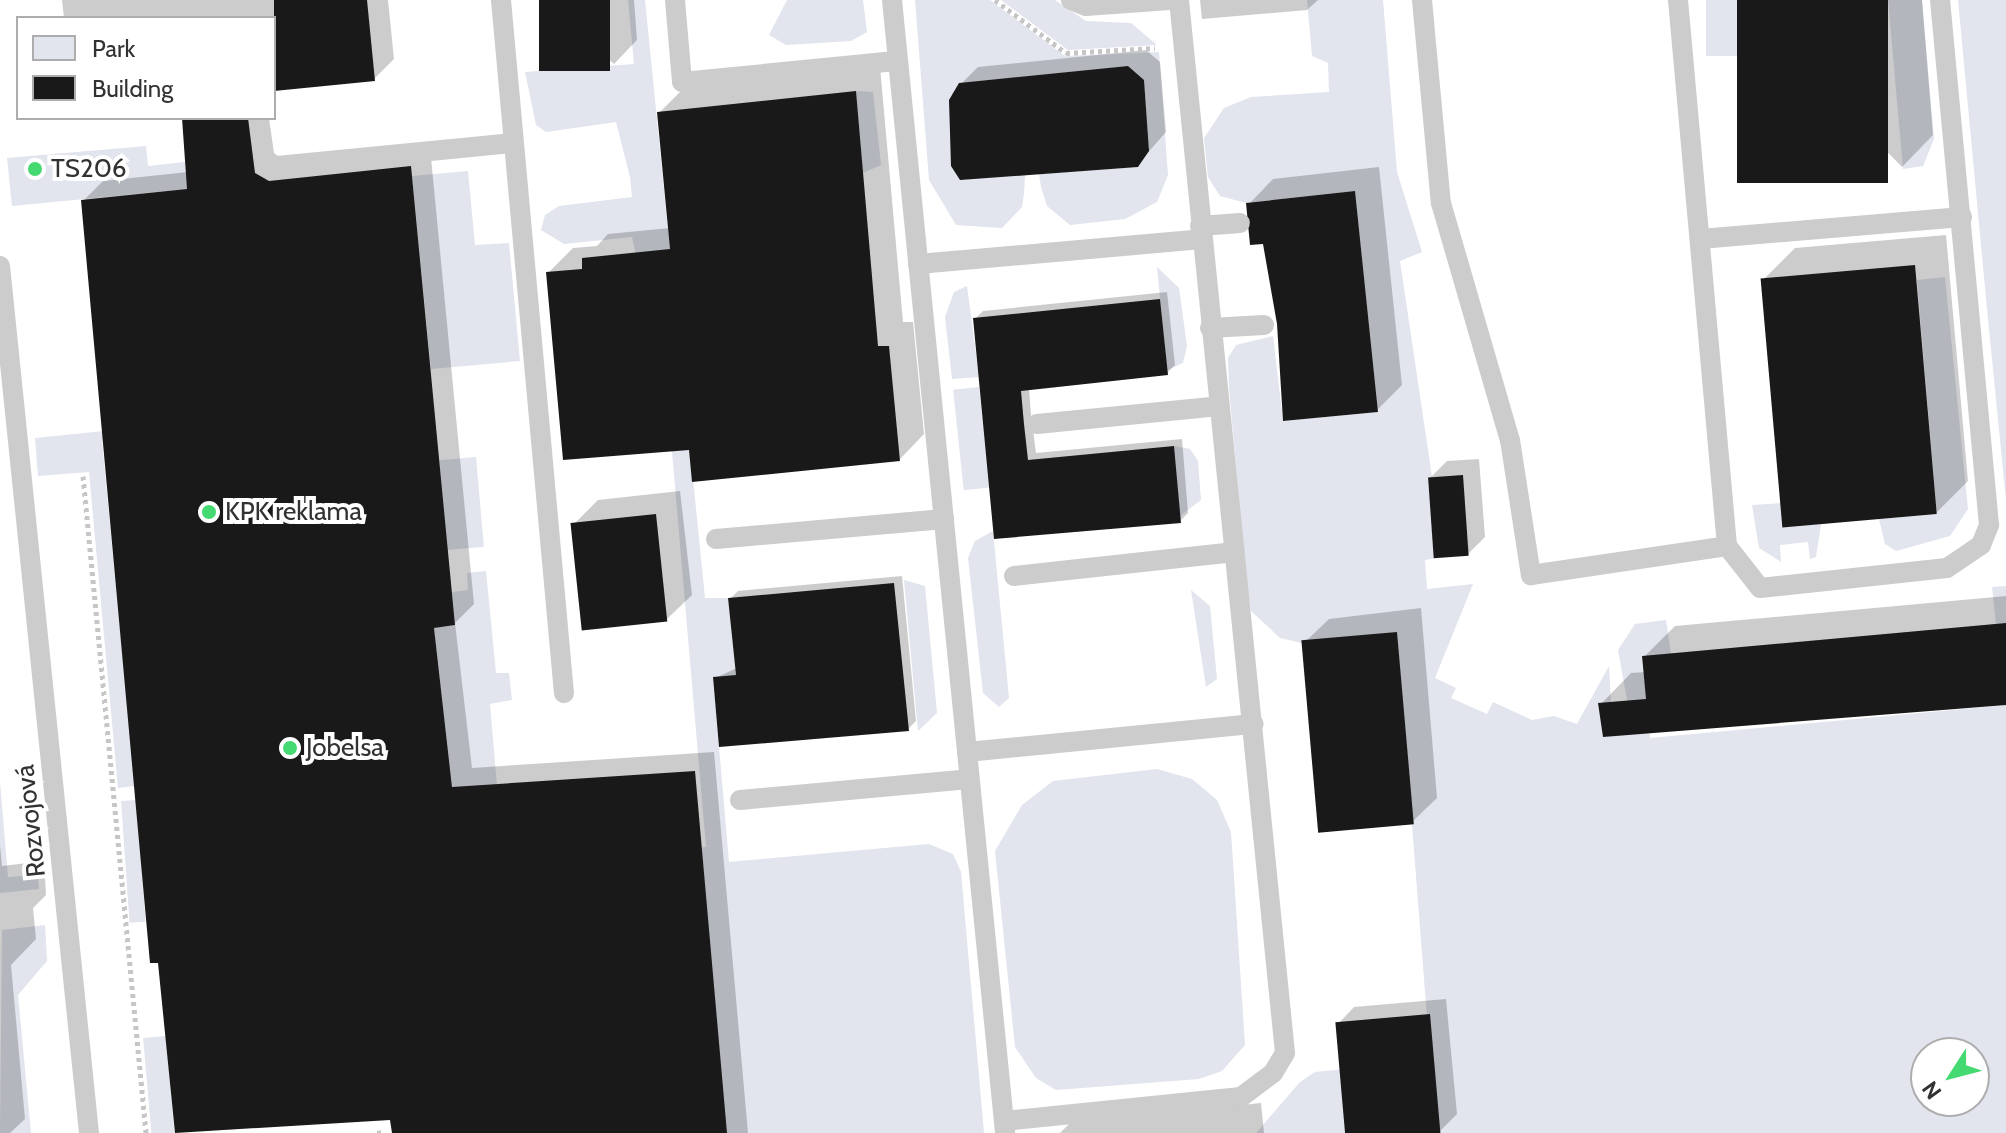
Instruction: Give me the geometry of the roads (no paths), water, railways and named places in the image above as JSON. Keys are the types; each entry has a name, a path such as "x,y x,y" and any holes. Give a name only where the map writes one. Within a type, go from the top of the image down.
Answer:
{"lane":[{"path":"501,0 564,693"},
{"path":"675,0 682,82 898,61"},
{"path":"892,0 1004,1127 1241,1097 1273,1073 1285,1053 1285,1002 1210,328 1179,0"},
{"path":"1071,0 1086,6 1170,0"},
{"path":"1422,0 1441,203 1510,440 1531,575 1727,546"},
{"path":"1678,0 1727,546 1760,588 1947,568 1981,545 1989,525 1940,0"},
{"path":"267,167 513,143"},
{"path":"1700,239 1962,217"},
{"path":"918,264 1201,232 1240,223"},
{"name":"Rozvojová","path":"0,266 89,1133"},
{"path":"1210,328 1264,325"},
{"path":"1037,424 1219,406"},
{"path":"716,539 944,519"},
{"path":"1014,576 1235,552"},
{"path":"967,752 1254,724"},
{"path":"740,800 969,779"}],"place":[{"name":"TS206","path":"35,169"},
{"name":"KPK reklama","path":"209,512"},
{"name":"Jobelsa","path":"290,748"}]}
